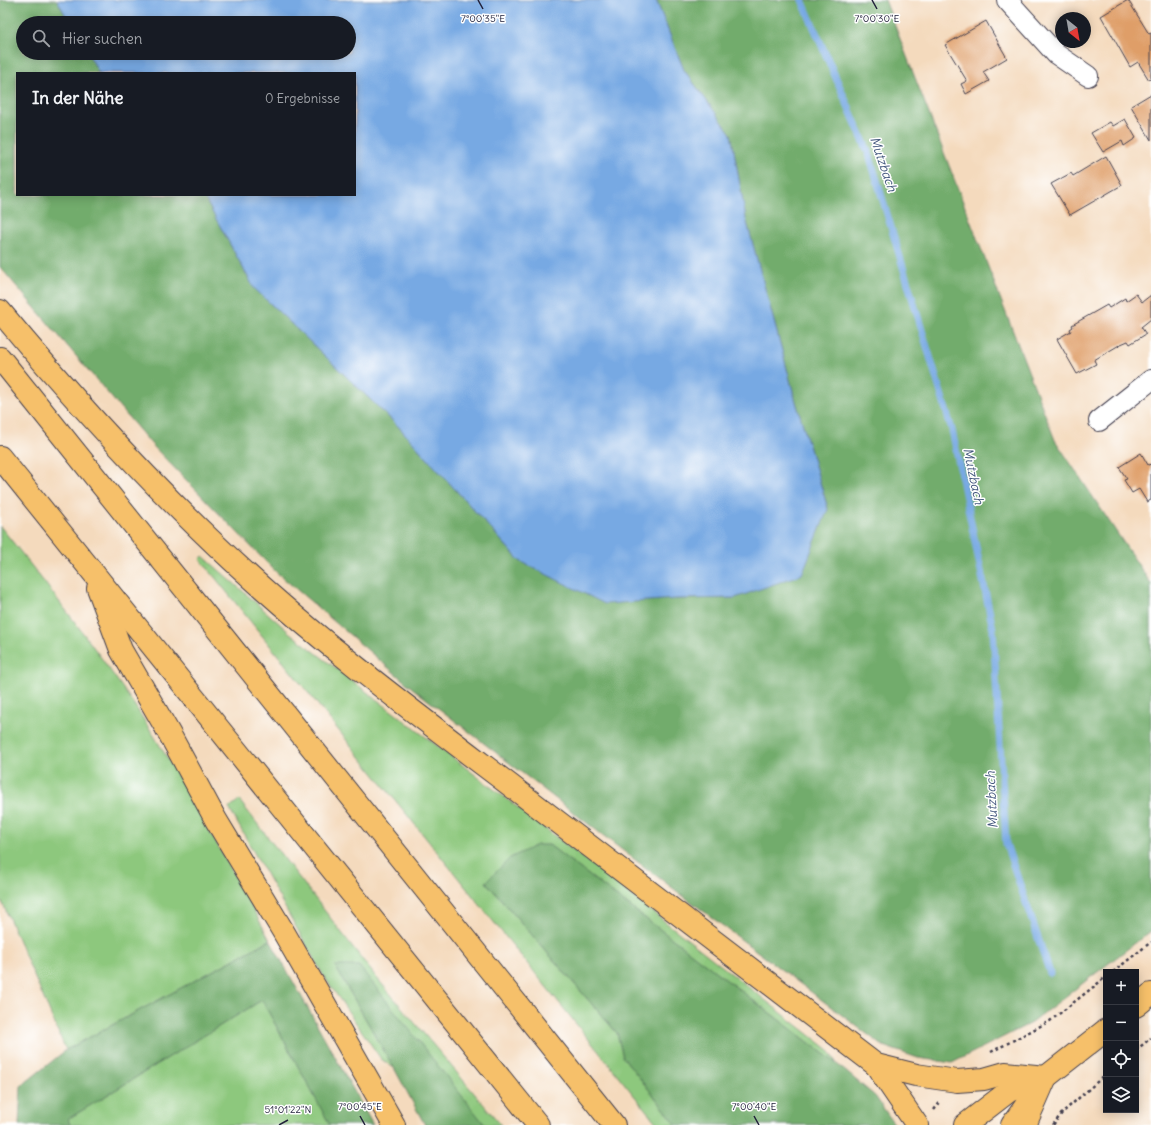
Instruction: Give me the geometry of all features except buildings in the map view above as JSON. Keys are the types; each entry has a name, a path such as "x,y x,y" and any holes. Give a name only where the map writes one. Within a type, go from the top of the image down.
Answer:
{"main road":[{"path":"0,311 58,381 162,493 234,562 306,626 401,702 876,1064 916,1125"},
{"path":"0,358 614,1125"},
{"path":"0,457 538,1125"},
{"path":"92,570 121,650 169,733 216,820 283,931 394,1125"},
{"path":"1137,1005 1151,994"},
{"path":"1012,1125 1046,1077 1103,1032"},
{"path":"876,1064 916,1075 957,1081 984,1079 1005,1073 1046,1077"},
{"path":"965,1125 1009,1091 1046,1077"},
{"path":"1025,1125 1046,1077"}],"street":[{"path":"1007,0 1056,54 1088,76"},
{"path":"1099,421 1151,380"}],"path":[{"path":"1117,969 1151,942"},
{"path":"990,1053 1050,1021 1103,979"},
{"path":"1139,1048 1151,1038"},
{"path":"1053,1125 1063,1112 1103,1077"}],"green space":[{"path":"0,0 57,0 66,16 16,16 16,60 92,60 98,72 16,72 16,196 204,196 254,288 397,425 520,561 676,599 735,598 828,509 796,402 746,219 731,134 684,70 656,0 885,0 1055,440 1151,584 1151,931 1031,1023 952,1063 918,1058 883,1046 622,850 411,687 275,571 153,446 0,267"},
{"path":"0,526 103,660 135,706 188,792 270,940 66,1050 0,897"},
{"path":"203,556 290,633 581,856 829,1050 837,1064 549,845 510,858 486,882 617,1033 623,1057 677,1125 658,1125 200,559"},
{"path":"239,800 376,977 501,1125 485,1125 335,966 394,1068 381,1059 323,975 229,808"},
{"path":"537,845 549,845 837,1064 875,1096 895,1125 677,1125 623,1057 617,1033 486,882 510,858"},
{"path":"270,940 373,1125 330,1125 262,1000 68,1119 70,1125 19,1125 21,1086 66,1050"},
{"path":"335,966 359,966 485,1125 425,1125"},
{"path":"262,1000 330,1125 70,1125 68,1119"}],"water":[{"path":"57,0 656,0 684,70 731,134 746,219 796,402 828,509 802,574 735,598 676,599 605,604 520,561 397,425 254,288 204,196 356,196 356,72 98,72 92,60 356,60 356,16 66,16"}],"waterway":[{"name":"Mutzbach","path":"802,0 869,154 952,430 993,629 1006,844 1050,973"}]}
